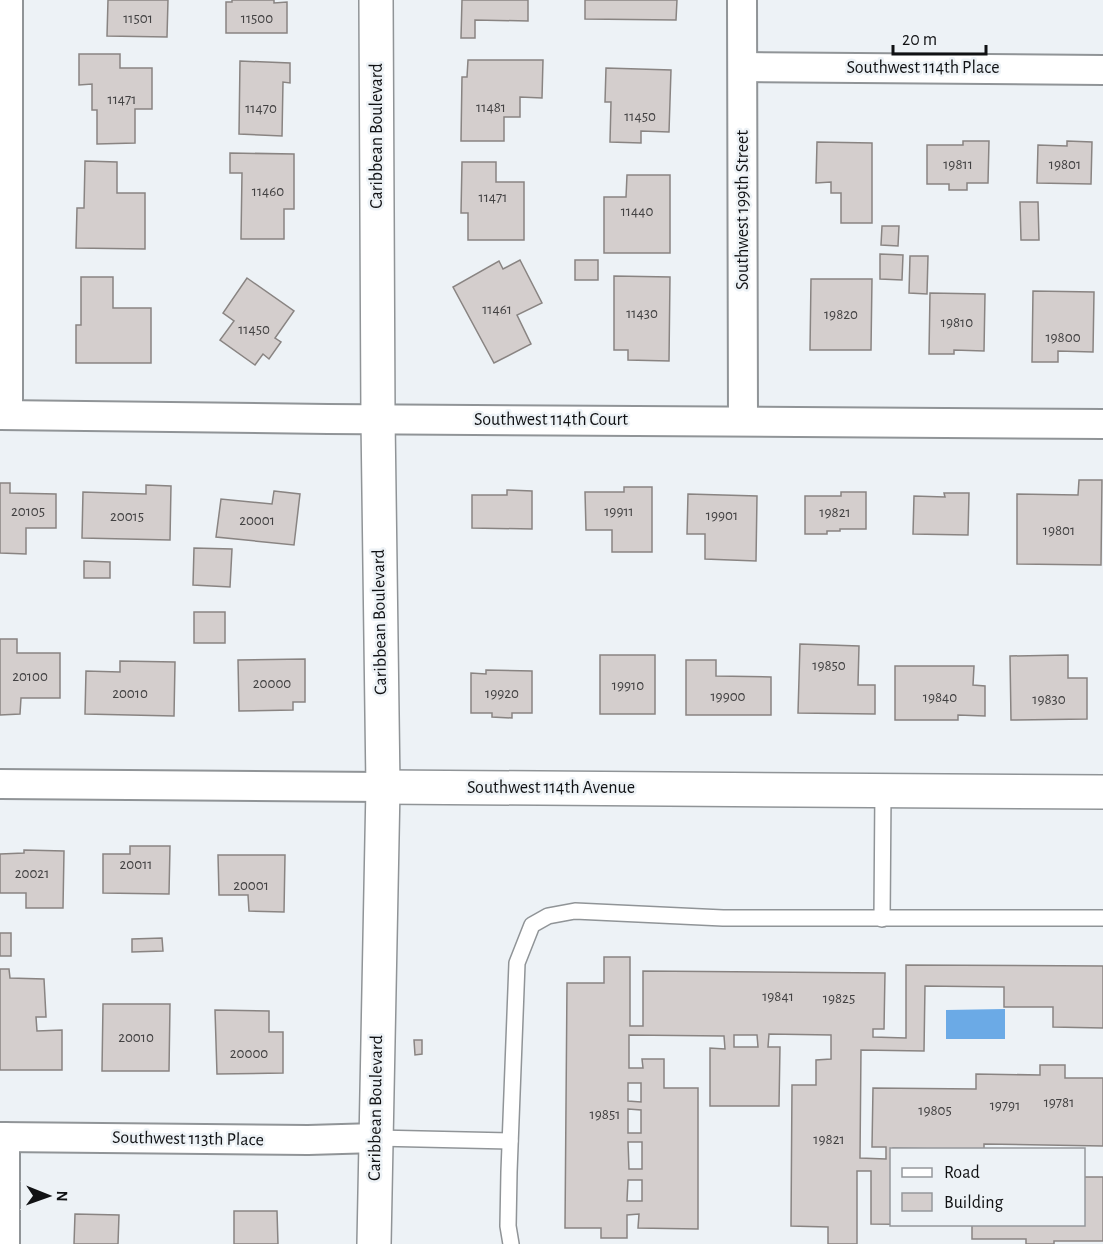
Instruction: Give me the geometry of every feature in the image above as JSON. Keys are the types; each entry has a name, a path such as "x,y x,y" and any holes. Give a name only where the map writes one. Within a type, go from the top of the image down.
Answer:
{"street":[{"path":"4,415 4,62 8,0"},
{"name":"Caribbean Boulevard","path":"374,1244 383,787 376,0"},
{"name":"Southwest 199th Street","path":"742,0 743,421"},
{"name":"Southwest 114th Place","path":"743,67 1103,70"},
{"name":"Southwest 114th Court","path":"4,415 1103,424"},
{"name":"Southwest 114th Avenue","path":"0,784 1103,792"},
{"path":"3,1137 5,1244"},
{"name":"Southwest 113th Place","path":"3,1137 308,1140 376,1138"}],"lane":[{"path":"882,919 883,790"},
{"path":"511,1244 508,1226 517,963 520,950 532,926 548,916 575,911 723,918 1103,918"},
{"path":"376,1138 510,1141"}],"water":[{"path":"1005,1009 1005,1039 946,1039 946,1010"}],"building":[{"path":"108,0 168,0 167,37 107,36"},
{"path":"232,0 287,2 287,33 226,33 226,2 232,2"},
{"path":"462,0 528,0 528,21 475,20 475,38 461,38"},
{"path":"585,0 677,0 676,20 585,19"},
{"path":"79,54 120,54 120,68 152,68 152,109 135,109 135,143 97,144 97,110 92,110 92,84 79,85"},
{"path":"468,60 543,60 542,98 520,97 520,117 504,117 504,141 461,141 462,77 467,77"},
{"path":"240,61 290,63 290,83 283,82 282,136 239,134"},
{"path":"606,68 671,70 669,132 641,131 641,143 610,142 611,102 605,102"},
{"path":"963,141 989,141 988,183 967,183 967,190 949,190 949,184 927,184 927,145 963,145"},
{"path":"1067,141 1092,142 1091,184 1037,183 1038,145 1067,146"},
{"path":"817,142 872,143 872,223 841,223 841,193 831,193 831,182 816,183"},
{"path":"230,153 294,154 294,209 284,209 284,239 241,239 242,173 230,173"},
{"path":"85,161 117,162 117,193 145,193 145,249 76,248 77,208 84,208"},
{"path":"462,162 496,162 496,182 524,182 524,240 468,240 468,213 461,213"},
{"path":"627,175 670,175 670,253 604,253 604,197 626,197"},
{"path":"1020,202 1038,202 1039,240 1021,240"},
{"path":"882,226 899,226 898,246 881,245"},
{"path":"880,254 903,255 902,280 880,279"},
{"path":"910,256 928,256 927,294 909,293"},
{"path":"520,260 542,303 517,315 531,344 494,363 453,287 499,261 503,269"},
{"path":"575,260 598,260 598,280 575,280"},
{"path":"614,276 670,277 669,361 628,360 628,350 614,350"},
{"path":"81,277 113,277 113,308 151,308 151,363 76,363 76,325 81,325"},
{"path":"247,278 294,311 275,338 281,342 269,359 263,354 255,365 220,340 234,321 223,313"},
{"path":"811,279 872,279 871,350 810,350"},
{"path":"1033,291 1094,292 1093,352 1058,351 1058,362 1032,362"},
{"path":"930,293 985,294 984,351 954,350 954,354 929,354"},
{"path":"1079,480 1102,480 1101,565 1017,564 1017,494 1078,495"},
{"path":"0,483 10,483 10,493 56,494 56,528 26,528 26,554 0,553"},
{"path":"146,485 171,486 170,540 82,538 83,492 146,494"},
{"path":"624,487 652,487 652,552 612,552 612,530 586,530 585,492 624,492"},
{"path":"507,490 532,491 532,529 472,528 472,495 507,495"},
{"path":"274,491 300,494 294,545 216,537 221,499 272,504"},
{"path":"841,492 866,492 866,529 840,529 840,531 827,531 827,534 805,534 805,496 841,496"},
{"path":"944,493 969,493 968,535 913,534 914,496 945,497"},
{"path":"688,494 757,496 756,561 705,559 705,534 687,534"},
{"path":"194,548 232,549 230,587 193,585"},
{"path":"84,561 110,562 110,578 84,578"},
{"path":"194,612 225,612 225,643 194,643"},
{"path":"0,639 17,639 17,653 60,653 60,698 21,698 20,714 0,715"},
{"path":"800,644 859,646 858,685 875,685 875,714 798,713"},
{"path":"600,655 655,655 655,714 600,714"},
{"path":"1068,655 1068,678 1087,678 1087,719 1011,720 1010,656"},
{"path":"305,659 305,702 293,702 293,710 239,711 238,660"},
{"path":"686,660 716,660 716,676 771,677 771,715 686,715"},
{"path":"120,661 175,662 174,716 85,714 86,671 120,672"},
{"path":"895,666 974,666 973,685 985,686 985,716 958,715 958,720 895,720"},
{"path":"486,670 532,671 532,713 512,713 512,718 492,717 492,713 471,713 471,673 486,674"},
{"path":"130,846 170,846 169,894 103,893 103,854 130,854"},
{"path":"24,850 64,851 63,908 26,908 26,893 0,893 0,854 24,853"},
{"path":"218,855 285,855 284,912 249,911 248,895 219,895"},
{"path":"0,933 11,933 11,956 0,956"},
{"path":"162,938 163,951 132,952 132,939"},
{"path":"604,957 630,957 630,1026 643,1026 643,971 885,973 884,1029 873,1029 873,1037 906,1038 906,965 1103,966 1103,1028 1053,1027 1053,1007 1004,1007 1004,987 925,986 924,1051 861,1050 860,1158 886,1159 886,1147 872,1147 873,1088 976,1089 976,1074 1040,1075 1040,1065 1065,1065 1065,1078 1103,1078 1103,1146 984,1144 984,1148 890,1148 890,1224 871,1224 871,1171 857,1171 857,1244 828,1244 828,1227 791,1226 792,1085 816,1085 816,1060 831,1059 831,1035 769,1034 768,1047 780,1047 779,1106 710,1106 710,1048 725,1049 724,1036 629,1035 629,1068 643,1068 642,1059 664,1059 664,1088 698,1088 698,1229 638,1228 639,1214 627,1215 627,1238 601,1238 601,1228 565,1228 567,983 604,983","holes":["734,1035 757,1035 758,1047 734,1047","628,1083 641,1083 641,1102 628,1101","628,1109 641,1110 641,1133 628,1133","628,1142 642,1142 642,1169 629,1169","628,1180 642,1180 642,1201 627,1201"]},
{"path":"0,969 9,969 10,978 44,979 46,1017 36,1017 37,1031 62,1030 62,1070 0,1070"},
{"path":"103,1004 170,1004 169,1071 102,1071"},
{"path":"215,1010 269,1011 269,1032 283,1032 283,1073 217,1074"},
{"path":"414,1040 422,1040 422,1054 415,1055"},
{"path":"1085,1177 1103,1177 1103,1241 1054,1241 1054,1244 1026,1244 1026,1239 972,1239 972,1226 1085,1226"},
{"path":"234,1211 277,1211 278,1244 234,1244"},
{"path":"75,1214 119,1215 118,1244 74,1244"}]}
